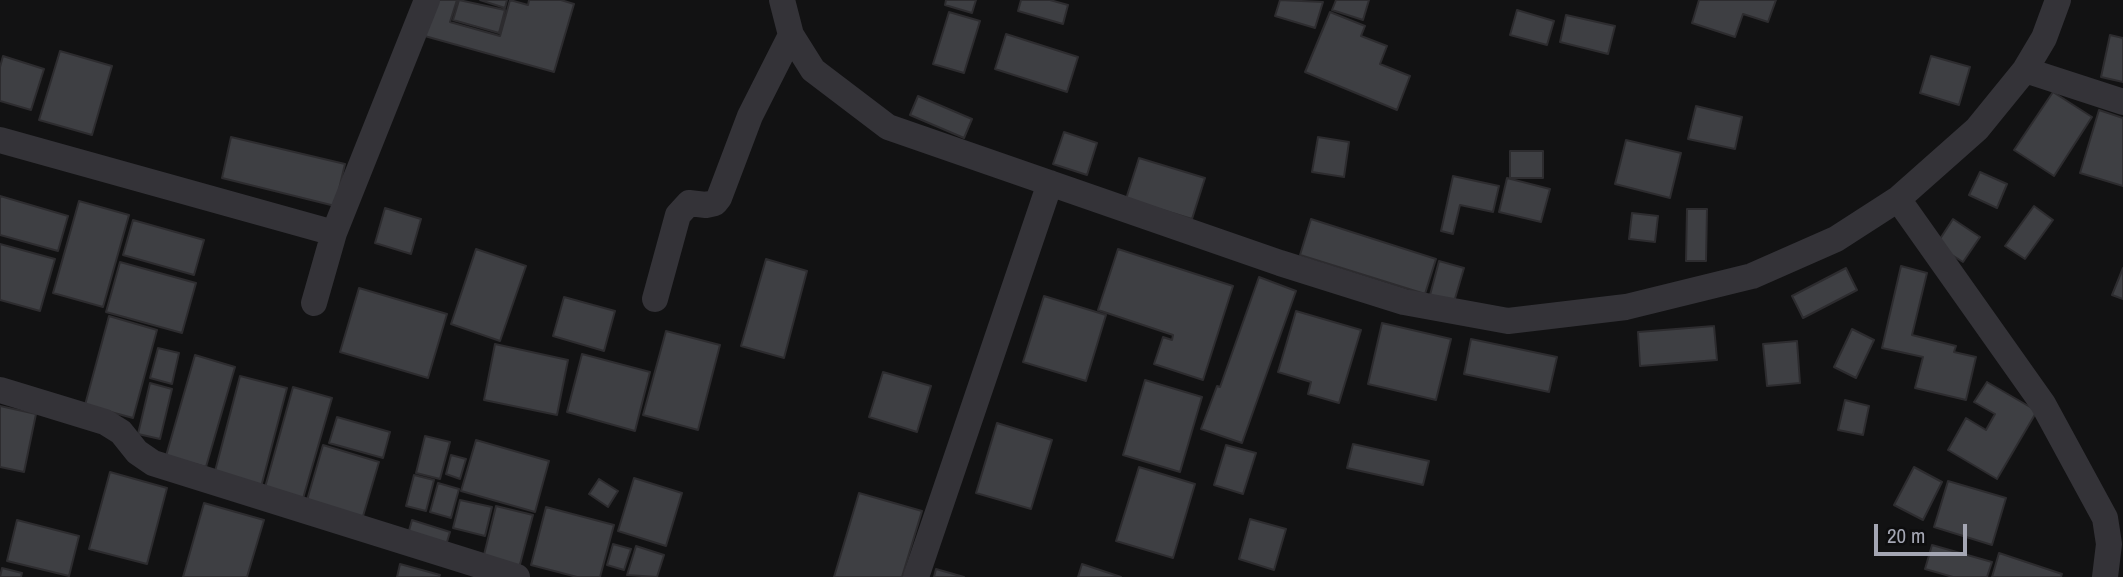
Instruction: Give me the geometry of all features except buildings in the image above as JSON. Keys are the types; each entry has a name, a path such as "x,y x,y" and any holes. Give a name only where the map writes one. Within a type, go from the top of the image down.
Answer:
{"street":[{"path":"314,303 334,233 427,0"},
{"path":"782,0 791,35 813,70 888,127 1280,263 1404,302 1508,321 1626,307 1752,276 1836,239 1898,199 1977,129 2025,70 2044,38 2058,0"},
{"path":"655,299 678,215 689,204 706,205 715,203 719,198 750,116 791,35"},
{"path":"2025,70 2123,102"},
{"path":"0,140 334,233"},
{"path":"916,577 1049,183"},
{"path":"1898,199 2043,404 2105,518 2109,544 2105,577"},
{"path":"0,390 105,422 121,432 137,452 153,463 517,577"}]}
